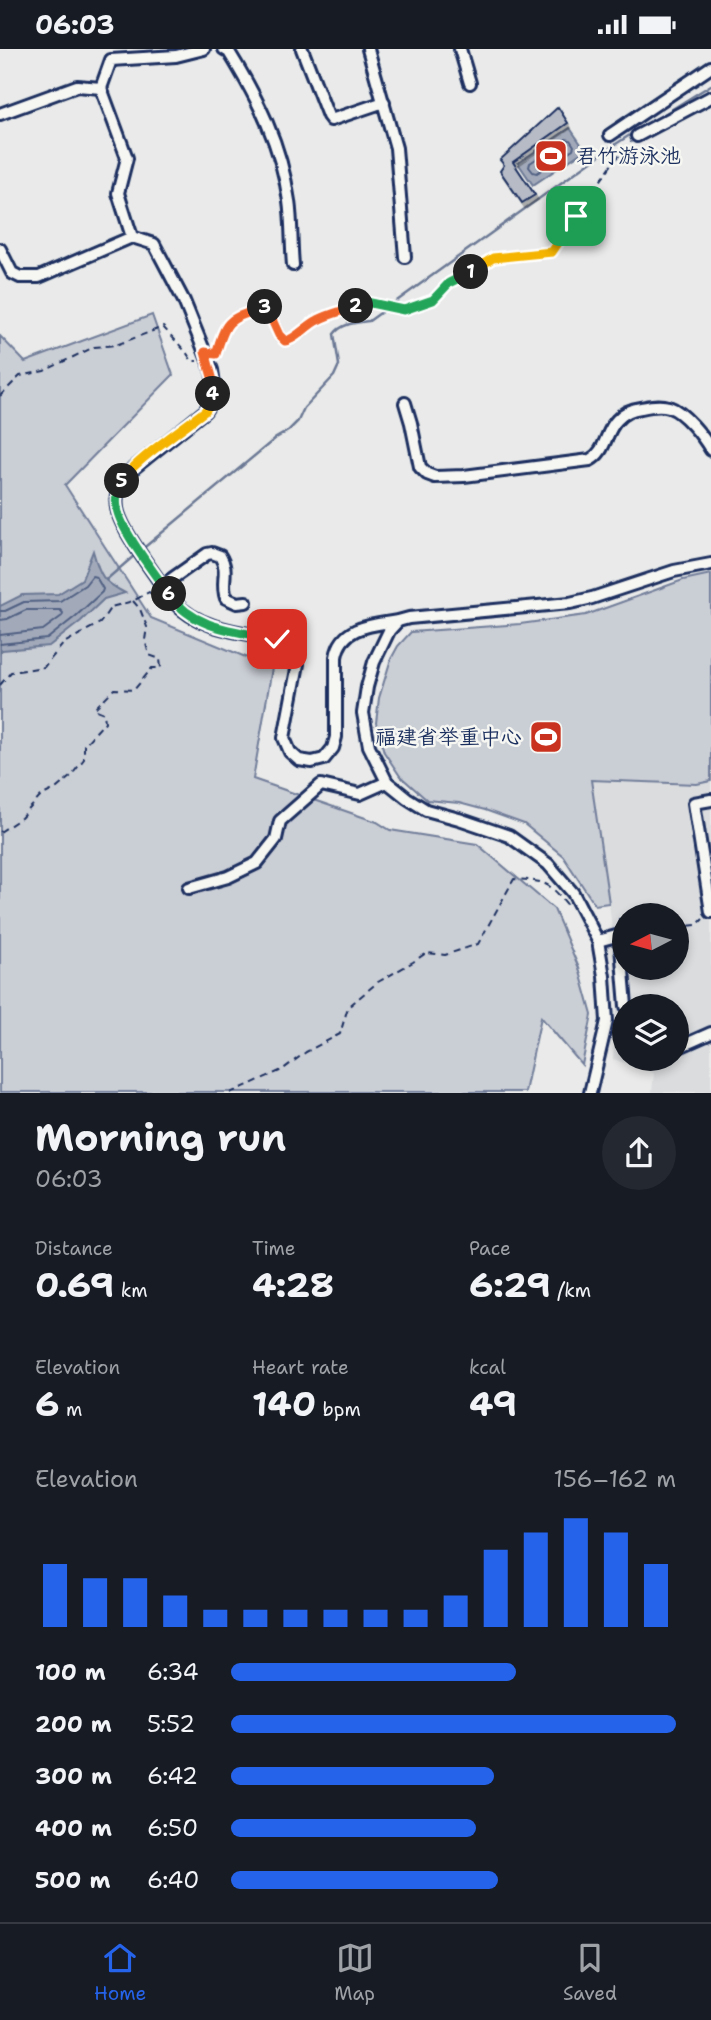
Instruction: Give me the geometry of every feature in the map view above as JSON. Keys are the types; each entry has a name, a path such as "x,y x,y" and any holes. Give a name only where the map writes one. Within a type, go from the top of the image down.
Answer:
{"street":[{"path":"105,49 111,60 101,88 127,158 118,193 132,237"},
{"path":"111,60 176,56 204,49"},
{"path":"224,49 229,52 256,96 278,153 289,201 293,265"},
{"path":"302,49 331,120 384,102"},
{"path":"368,49 396,148 405,257"},
{"path":"460,49 470,83"},
{"path":"610,135 711,67"},
{"path":"0,114 77,86 101,88"},
{"path":"637,136 711,97"},
{"path":"0,249 12,273 20,278 39,277 132,237 154,244 184,301 205,352 214,384 212,400 205,411 124,476 117,491 116,506 120,521 163,585 169,603 198,621 277,639 294,652 298,664 284,738 290,752 299,760 312,762 324,759 333,748 336,737 337,649 343,639 353,631 368,625 409,618 570,603 674,571 711,564"},
{"path":"405,403 420,467 435,477 464,476 590,460 599,454 608,432 619,417 629,411 649,407 663,406 676,410 705,439 711,449"},
{"path":"163,585 212,553 220,556 226,568 223,588 226,597 237,603 246,603"},
{"path":"398,621 389,631 374,662 367,687 363,713 369,746 387,782 426,810 459,818 509,836 548,864 572,893 598,941 604,976 607,1021 590,1093"},
{"path":"189,888 228,877 257,863 276,839 280,821 321,785 360,793 387,782"},
{"path":"711,800 694,803 711,911"},
{"path":"598,941 612,937"},
{"path":"689,1043 711,1033"}],"path":[{"path":"0,395 20,376 44,371 94,347 116,345 163,327 192,361 200,361 205,352 216,354 229,321 270,305 267,309 279,335 285,341 290,341 319,319 366,302 404,310 433,300 449,283 493,258 552,252 612,164 637,136"},
{"path":"0,685 11,672 44,667 64,643 100,623 111,607 133,601 149,592 169,603"},
{"path":"0,832 21,818 41,796 57,788 71,776 84,759 85,745 105,723 104,713 94,709 114,689 134,690 152,668 161,668 160,659 149,655 145,640 147,627 140,609 133,601"},
{"path":"230,1093 282,1070 306,1052 340,1034 348,1007 378,982 425,953 445,955 478,944 514,879 540,880 554,889 568,907"},
{"path":"690,926 696,925 711,911"}],"shaded area":[{"path":"152,315 173,375 65,485 151,618 272,668 253,779 377,822 390,830 477,844 554,909 579,968 592,1015 582,1065 541,1017 525,1092 0,1092 0,336 25,362"},
{"name":"福建省举重中心","path":"711,574 711,781 697,784 591,780 609,903 595,905 563,856 524,824 459,803 427,800 400,776 384,752 376,723 379,698 391,659 398,646 411,632 520,624 586,615 683,580"},
{"path":"591,780 697,784 711,781 711,1092 652,1092 654,1073 648,1071 689,1071 689,994 618,994 618,980 690,980 690,903 612,903 612,928"}],"water":[{"name":"君竹游泳池","path":"570,128 585,150 533,185 518,163"},
{"path":"93,551 103,577 125,593 104,599 49,646 2,650 0,653 0,606 22,595 58,594 82,579"}],"building":[{"path":"558,107 568,123 513,162 535,195 522,203 500,171 504,165 500,160"}],"waterway":[{"path":"645,126 711,85"},
{"path":"140,551 298,421 304,408 334,376 339,365 334,334 337,330 350,324 369,321 633,133"},
{"path":"106,580 135,555"}],"place":[{"name":"君竹游泳池","path":"551,156"},
{"name":"福建省举重中心","path":"546,737"}],"route":[{"path":"277,639 213,626 184,612 174,602 120,521 116,506 117,491 124,476 205,411 212,400 212,370 205,352 216,354 229,321 270,305 267,309 279,335 285,341 290,341 319,319 366,302 404,310 433,300 449,283 493,258 552,252 576,216"}]}
